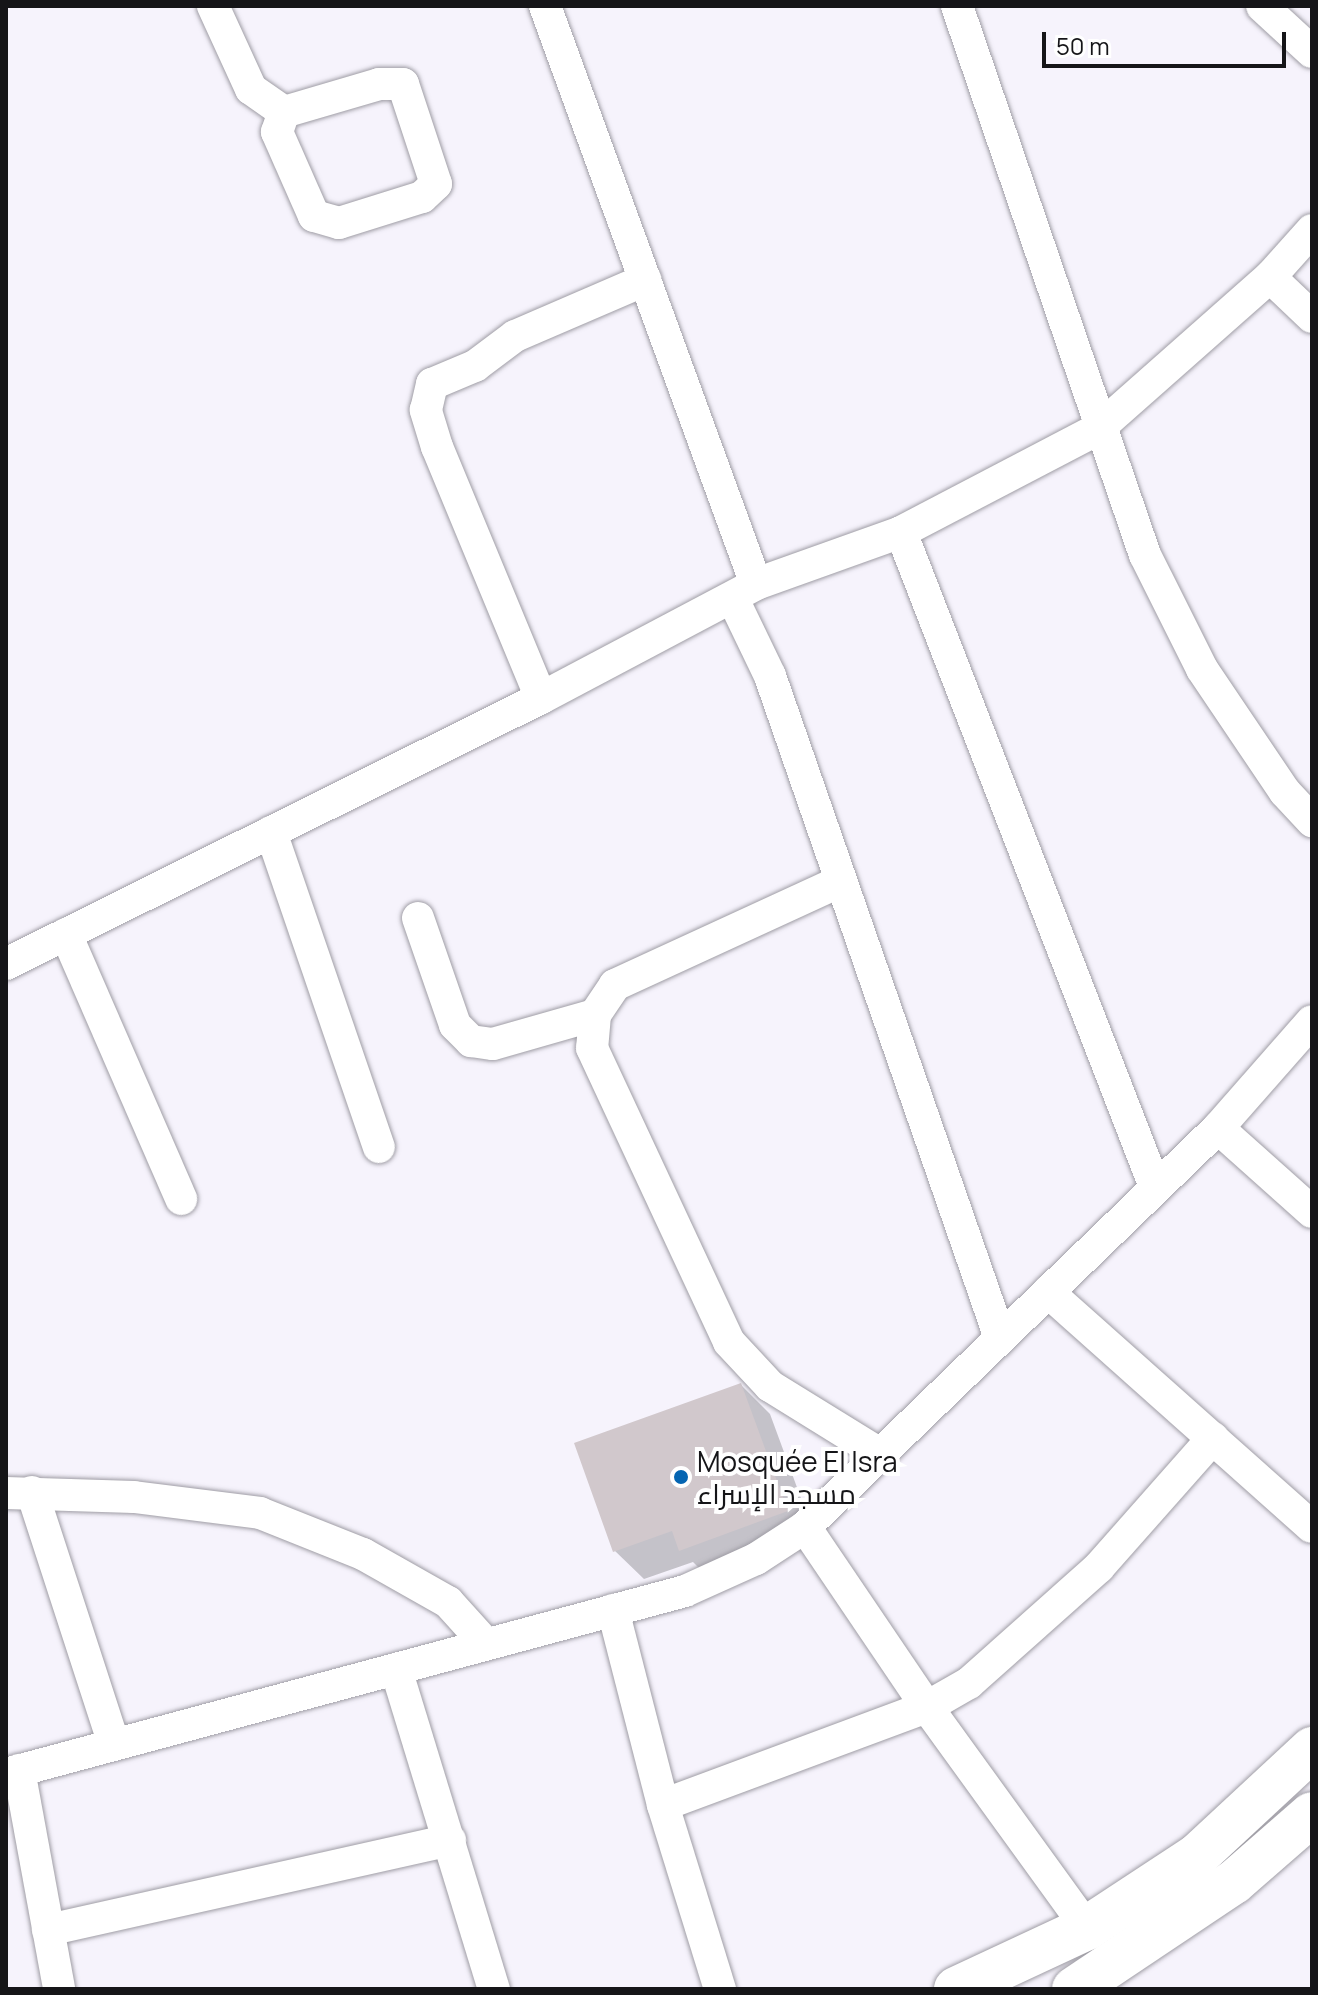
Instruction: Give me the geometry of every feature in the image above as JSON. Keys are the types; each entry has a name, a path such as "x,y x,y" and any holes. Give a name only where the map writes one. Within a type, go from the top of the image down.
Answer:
{"main road":[{"path":"956,1989 1087,1928 1198,1855 1312,1749"},
{"path":"1074,1989 1234,1882 1312,1814"}],"street":[{"path":"213,6 251,89 284,112"},
{"path":"545,6 645,280 770,676 1000,1338"},
{"path":"957,6 1098,429 1145,555 1202,669 1285,792 1312,821"},
{"path":"1262,6 1311,49"},
{"path":"379,84 403,84 436,184 422,197 339,223 314,216 277,132 284,112 379,84"},
{"path":"6,964 541,698 744,591 901,532 1098,429 1270,277 1312,230"},
{"path":"1270,277 1312,317"},
{"path":"541,698 437,447 426,410 432,384 475,366 515,336 645,280"},
{"path":"901,532 1155,1187"},
{"path":"271,832 379,1147"},
{"path":"841,881 631,974 609,991 595,1015 592,1048 729,1342 770,1386 880,1454"},
{"path":"418,918 455,1025 471,1041 493,1044 595,1015"},
{"path":"66,934 181,1199"},
{"path":"59,1989 12,1772 685,1591 756,1559 805,1527 1218,1128 1312,1021"},
{"path":"1218,1128 1312,1212"},
{"path":"1048,1292 1312,1527"},
{"path":"663,1805 927,1707 969,1683 1099,1567 1213,1438"},
{"path":"114,1744 19,1493 134,1497 260,1513 363,1554 448,1602 486,1644"},
{"path":"805,1527 927,1707 1087,1928"},
{"path":"613,1610 663,1805 720,1989"},
{"path":"396,1669 494,1989"},
{"path":"48,1930 450,1840"}],"building":[{"name":"Mosquée El Isra مسجد الإسراء","path":"741,1383 788,1511 679,1551 672,1531 613,1552 574,1443"}],"place":[{"name":"Mosquée El Isra مسجد الإسراء","path":"681,1477"}]}
